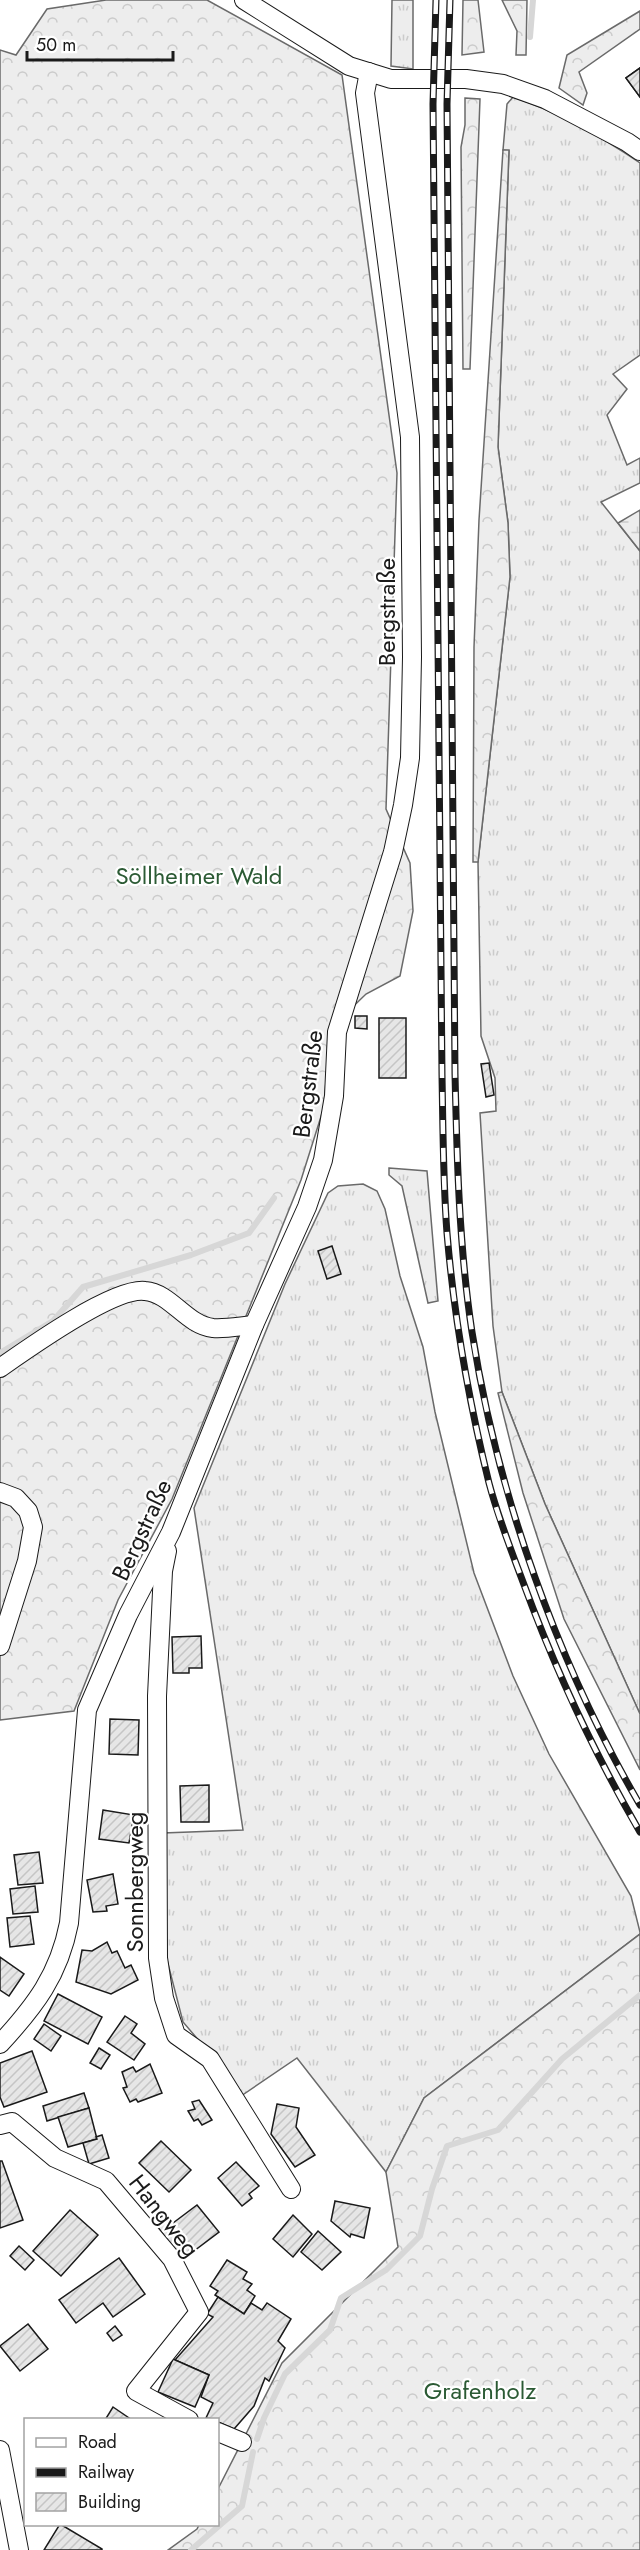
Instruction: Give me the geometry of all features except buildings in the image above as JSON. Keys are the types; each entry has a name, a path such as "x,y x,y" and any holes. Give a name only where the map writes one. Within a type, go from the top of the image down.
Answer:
{"street":[{"path":"244,0 349,66 391,79 466,80 503,84 524,90 556,104 640,151"},
{"name":"Bergstraße","path":"0,2044 22,2020 47,1986 64,1949 69,1923 87,1710 128,1615 171,1532 254,1325 307,1207 323,1160 334,1096 337,1032 393,852 403,805 410,758 412,657 410,437 365,93 369,72"},
{"path":"0,1368 54,1330 120,1296 144,1290 163,1297 188,1317 212,1328 254,1325"},
{"path":"0,1492 16,1498 28,1511 33,1527 27,1561 0,1646"},
{"name":"Sonnbergweg","path":"171,1532 163,1571 157,1696 158,1958 164,1998 176,2035 210,2059 291,2189"},
{"name":"Hangweg","path":"0,2125 12,2122 55,2158 106,2181 172,2259 199,2312 136,2391 185,2418"},
{"path":"219,2432 242,2442"},
{"path":"0,2450 19,2550"}],"green space":[{"name":"Söllheimer Wald","path":"106,0 207,0 342,75 397,473 386,809 410,863 413,911 400,976 366,994 330,1029 324,1107 301,1180 172,1499 118,1600 74,1711 0,1720 0,50 16,55 47,9"},
{"path":"392,0 413,0 413,69 391,66"},
{"path":"463,0 478,0 484,52 462,55"},
{"path":"502,0 527,0 526,55 516,55 517,31"},
{"path":"640,11 640,29 579,72 587,93 583,105 559,88 567,55"},
{"path":"513,97 579,126 640,163 640,355 613,374 627,389 607,415 627,465 640,458 640,483 601,502 640,551 640,1714 545,1504 502,1392 493,1326 480,1113 496,1111 495,1078 481,1036 478,862 510,577 508,523 498,447 509,151 503,150 507,104"},
{"path":"465,98 480,99 470,369 463,369 461,147 465,125"},
{"path":"503,150 509,150 498,447 508,523 510,577 478,862 473,862 474,647 479,520"},
{"path":"640,510 640,551 618,523"},
{"path":"389,1168 427,1171 438,1301 428,1303 402,1186 389,1175"},
{"path":"363,1184 377,1191 385,1209 400,1276 423,1347 435,1412 474,1573 513,1676 549,1754 631,1896 640,1932 424,2098 386,2172 297,2058 241,2096 213,2057 183,2022 167,1960 163,1833 243,1830 194,1508 285,1284 328,1193 338,1186"},
{"path":"502,1392 545,1504 640,1714 640,1770 564,1619 523,1493 498,1393"},
{"name":"Grafenholz","path":"640,1934 640,2550 168,2550 198,2526 219,2526 219,2487 282,2363 398,2247 386,2172 424,2098"}],"waterway":[{"path":"530,37 533,0"},
{"path":"0,1353 53,1321 83,1287 191,1255 249,1233 274,1198"},
{"path":"257,2439 264,2418 285,2374 330,2330 341,2298 386,2270 420,2236 432,2189 447,2146 498,2130 562,2059 640,1995"},
{"path":"219,2526 242,2506 253,2452"},
{"path":"191,2550 219,2526"}],"railway":[{"path":"436,0 433,104 442,1075 445,1194 450,1265 458,1328 475,1422 489,1483 501,1521 535,1614 562,1678 606,1771 640,1832"},
{"path":"450,0 447,104 455,1074 464,1268 483,1393 497,1454 515,1516 557,1636 610,1751 640,1805"}]}
